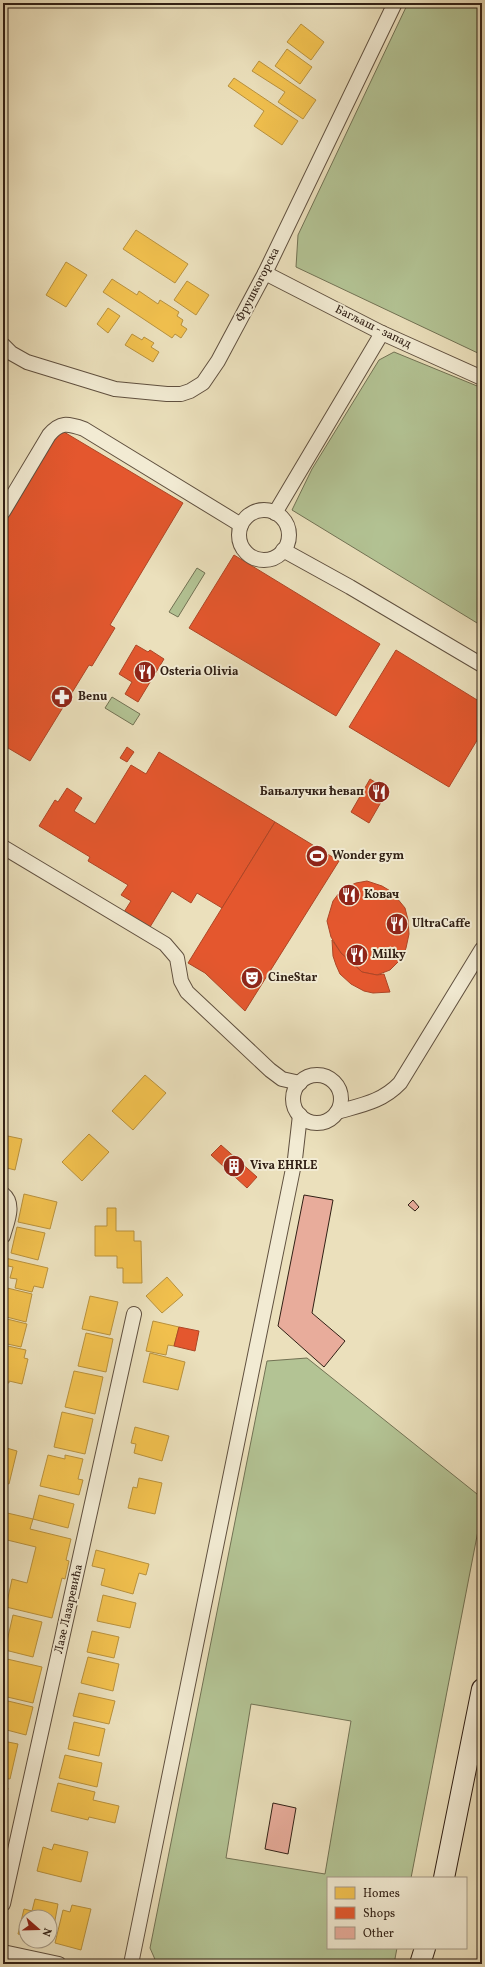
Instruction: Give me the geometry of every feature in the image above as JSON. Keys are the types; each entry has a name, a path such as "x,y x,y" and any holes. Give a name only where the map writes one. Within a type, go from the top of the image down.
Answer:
{"main road":[{"path":"444,1877 482,1689"},
{"path":"420,1964 425,1949"},
{"path":"436,1964 437,1949"}],"street":[{"name":"Фрушкогорска","path":"6,351 33,364 115,389 167,394 190,391 203,383 218,361 265,273 395,3"},
{"name":"Багљаш - запад","path":"265,273 382,333 482,378"},
{"path":"275,513 382,333"},
{"path":"3,512 49,435 55,428 64,424 73,425 84,429 241,525"},
{"path":"260,511 275,513 281,517 288,529 287,544 284,550 273,558 267,560 248,554 241,544 239,537 241,525 252,513 260,511"},
{"path":"284,550 482,665"},
{"path":"3,847 166,944 178,958 181,981 187,992 270,1070 282,1079 300,1083"},
{"path":"337,1112 367,1104 390,1094 400,1083 482,949"},
{"path":"270,1070 294,1101 300,1115 304,1119 316,1122 328,1120 337,1112 341,1097 340,1091 333,1081 322,1076 310,1076 296,1088 294,1101"},
{"path":"341,1097 367,1104"},
{"path":"131,1964 296,1154 300,1115"},
{"path":"296,1154 316,1122"},
{"path":"3,1236 9,1211 5,1196"},
{"name":"Лазе Лазаревића","path":"3,1904 134,1314"},
{"path":"3,1952 59,1964"}],"green space":[{"path":"408,3 482,3 482,355 296,267 298,235"},
{"path":"394,352 482,388 482,626 292,510 312,469 379,360"},
{"path":"197,568 205,573 178,617 169,612"},
{"path":"112,697 140,714 133,725 105,708"},
{"path":"307,1358 482,1498 482,1510 411,1877 327,1877 327,1949 397,1949 394,1964 157,1964 150,1948 267,1361","holes":["251,1704 351,1721 325,1874 226,1858"]}],"building: Homes":[{"path":"301,24 324,42 311,60 287,42"},
{"path":"287,49 312,67 300,84 275,66"},
{"path":"259,61 316,100 303,119 278,102 285,92 252,71"},
{"path":"234,78 298,121 282,145 254,126 264,111 228,86"},
{"path":"136,230 188,264 175,283 123,249"},
{"path":"66,262 87,275 66,307 46,295"},
{"path":"112,279 137,295 139,291 158,304 160,300 179,312 177,316 183,320 181,325 187,329 181,338 175,334 172,338 103,292"},
{"path":"187,281 209,295 196,315 174,300"},
{"path":"108,308 120,316 108,333 97,324"},
{"path":"132,334 142,340 144,337 154,343 151,347 159,352 153,362 125,345"},
{"path":"145,1075 166,1093 133,1130 112,1111"},
{"path":"89,1134 109,1152 82,1181 62,1162"},
{"path":"3,1135 22,1139 15,1170 3,1167"},
{"path":"24,1194 57,1202 50,1229 18,1222"},
{"path":"107,1208 116,1208 116,1231 134,1231 134,1241 141,1241 142,1283 123,1283 123,1268 117,1268 117,1256 95,1256 95,1226 107,1226"},
{"path":"17,1227 45,1233 38,1260 11,1253"},
{"path":"5,1258 48,1268 43,1288 34,1286 32,1292 15,1288 17,1279 10,1278 13,1267 3,1265"},
{"path":"167,1277 183,1295 162,1313 146,1296"},
{"path":"3,1287 32,1294 26,1322 3,1316"},
{"path":"90,1296 118,1302 110,1335 82,1329"},
{"path":"3,1318 27,1324 21,1347 3,1343"},
{"path":"153,1321 179,1327 174,1346 168,1345 166,1355 146,1351"},
{"path":"86,1333 113,1339 106,1372 78,1366"},
{"path":"3,1345 26,1350 24,1358 28,1359 22,1384 9,1381 9,1383 3,1382"},
{"path":"150,1353 185,1362 178,1390 143,1382"},
{"path":"74,1371 103,1377 95,1414 65,1407"},
{"path":"62,1412 93,1419 85,1454 54,1447"},
{"path":"135,1427 169,1436 162,1461 134,1453 136,1444 131,1443"},
{"path":"3,1447 17,1451 9,1484 3,1482"},
{"path":"48,1455 65,1459 65,1455 83,1459 78,1479 83,1480 79,1495 40,1486"},
{"path":"139,1478 162,1483 155,1514 128,1508 133,1487 137,1488"},
{"path":"39,1495 74,1504 68,1528 33,1519"},
{"path":"3,1512 33,1519 30,1529 71,1539 66,1560 69,1561 65,1579 62,1578 52,1618 6,1607 12,1579 27,1583 36,1547 3,1539"},
{"path":"96,1550 149,1564 146,1575 139,1573 133,1594 101,1585 105,1569 92,1566"},
{"path":"103,1595 136,1603 130,1628 97,1621"},
{"path":"13,1615 42,1622 33,1657 5,1650"},
{"path":"92,1631 119,1637 114,1658 87,1652"},
{"path":"88,1657 119,1664 113,1691 81,1683"},
{"path":"7,1659 42,1667 33,1703 3,1696 3,1677"},
{"path":"79,1693 115,1701 109,1724 73,1716"},
{"path":"8,1701 33,1707 26,1735 3,1729 3,1707 6,1707"},
{"path":"74,1722 105,1729 99,1756 68,1749"},
{"path":"3,1741 18,1744 10,1779 3,1778"},
{"path":"65,1755 102,1763 97,1787 59,1778"},
{"path":"58,1783 95,1792 93,1800 119,1806 115,1823 89,1817 88,1820 51,1811"},
{"path":"3,1786 8,1788 3,1810"},
{"path":"54,1844 88,1852 81,1882 37,1871 43,1847 52,1850"},
{"path":"35,1899 58,1904 57,1909 32,1909"},
{"path":"72,1905 91,1909 81,1950 58,1944 58,1931 63,1910 70,1912"}],"building: Shops":[{"path":"59,429 183,503 110,625 115,628 92,666 89,665 30,761 3,745 3,571 7,563 3,561 3,523"},
{"path":"234,555 380,644 336,716 189,628"},
{"path":"136,645 148,652 150,650 164,659 138,702 125,694 132,682 119,674"},
{"path":"396,650 482,703 482,732 449,787 349,727"},
{"path":"127,747 134,752 127,762 120,758"},
{"path":"159,752 275,822 222,908 197,893 191,903 172,891 150,927 124,912 131,901 121,895 128,885 88,861 90,857 39,826 55,800 58,802 67,788 82,798 74,811 95,824 131,765 146,774"},
{"path":"370,779 388,790 369,823 351,812"},
{"path":"275,822 339,861 245,1011 205,973 188,963"},
{"path":"367,881 382,886 392,892 405,908 408,920 409,934 402,958 390,970 377,975 362,972 341,953 331,937 327,921 333,901 342,889 356,883"},
{"path":"332,940 341,953 362,972 377,975 384,974 390,992 373,993 364,991 351,984 340,974 336,965 333,956"},
{"name":"Viva EHRLE","path":"221,1145 257,1177 247,1188 211,1155"},
{"path":"179,1327 199,1331 195,1351 174,1346"}],"building: Other":[{"path":"304,1195 333,1200 312,1313 345,1341 324,1367 278,1326"},
{"path":"413,1200 419,1207 415,1211 408,1205"},
{"path":"273,1803 296,1808 288,1854 265,1849"}],"place":[{"name":"Osteria Olivia","path":"145,672"},
{"name":"Benu","path":"62,697"},
{"name":"Бањалучки ћевап","path":"379,792"},
{"name":"Wonder gym","path":"317,856"},
{"name":"Ковач","path":"349,895"},
{"name":"UltraCaffe","path":"397,924"},
{"name":"Milky","path":"357,955"},
{"name":"CineStar","path":"252,978"},
{"name":"Viva EHRLE","path":"234,1166"}]}
